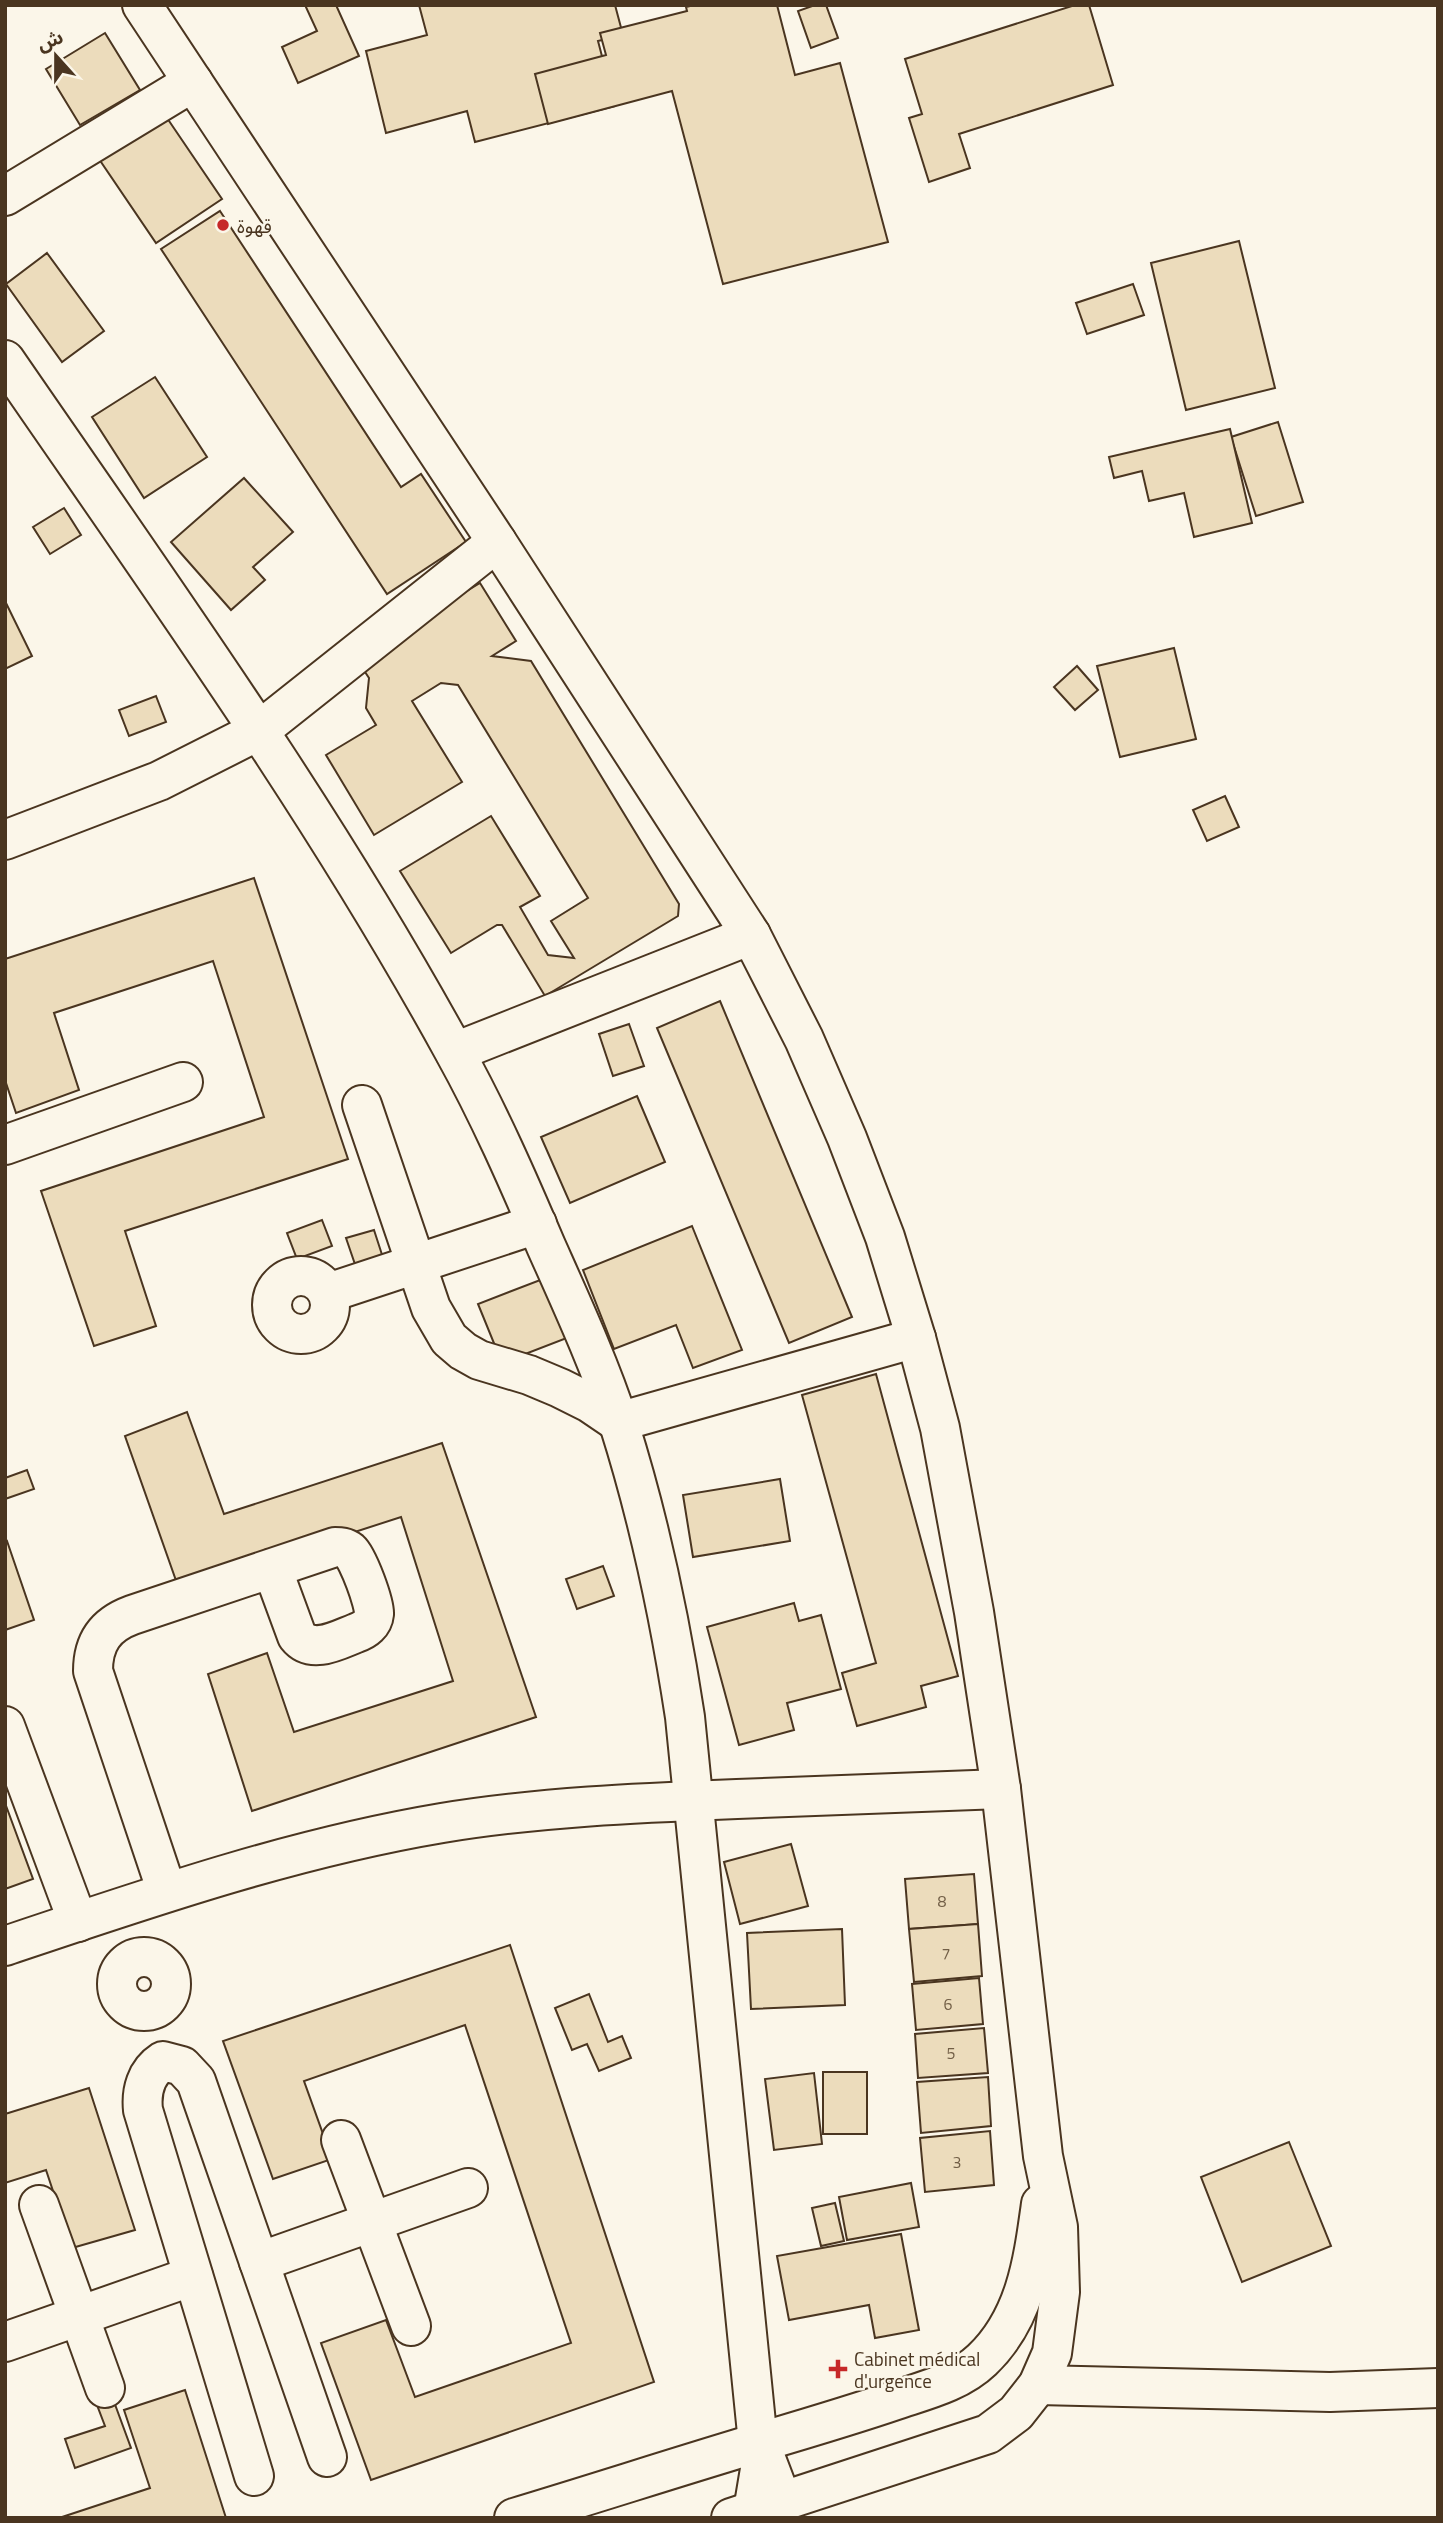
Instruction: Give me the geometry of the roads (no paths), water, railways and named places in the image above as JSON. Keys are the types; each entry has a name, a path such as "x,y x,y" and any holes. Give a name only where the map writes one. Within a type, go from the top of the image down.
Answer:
{"street":[{"path":"142,5 751,935 804,1039 847,1138 885,1237 940,1428 974,1612 1001,1789 1043,2156 1058,2227 1060,2292 1052,2353 1038,2385 1016,2413 988,2434 756,2510"},
{"path":"5,196 193,82"},
{"path":"5,360 260,730 363,895 455,1052 516,1175 618,1422 671,1626 685,1717 758,2443"},
{"path":"5,840 159,781 260,730 496,542"},
{"path":"455,1052 751,935"},
{"path":"5,1145 183,1082"},
{"path":"362,1105 439,1324 449,1339 479,1360 529,1375 560,1388 590,1403 618,1422 916,1338"},
{"path":"328,1293 537,1224"},
{"path":"167,1892 93,1671 95,1649 106,1629 118,1620 272,1568"},
{"path":"5,1726 78,1922"},
{"path":"5,1946 167,1892 359,1840 441,1824 524,1812 693,1801 1001,1789"},
{"path":"119,1908 137,1957 147,1956 157,1960 170,1975 172,1984 164,2004 146,2012 163,2061"},
{"path":"254,2476 143,2110 146,2082 156,2065 163,2061 182,2066 196,2081 327,2457"},
{"path":"341,2140 411,2326"},
{"path":"514,2518 932,2389 957,2378 981,2362 1000,2342 1014,2319 1024,2292 1035,2248 1043,2156"},
{"path":"259,2262 468,2188"},
{"path":"39,2205 105,2388"},
{"path":"5,2342 193,2276"},
{"path":"1038,2385 1330,2392 1438,2388"}],"place":[{"name":"قهوة","path":"223,225"},
{"name":"Cabinet médical d'urgence","path":"838,2369"}]}
